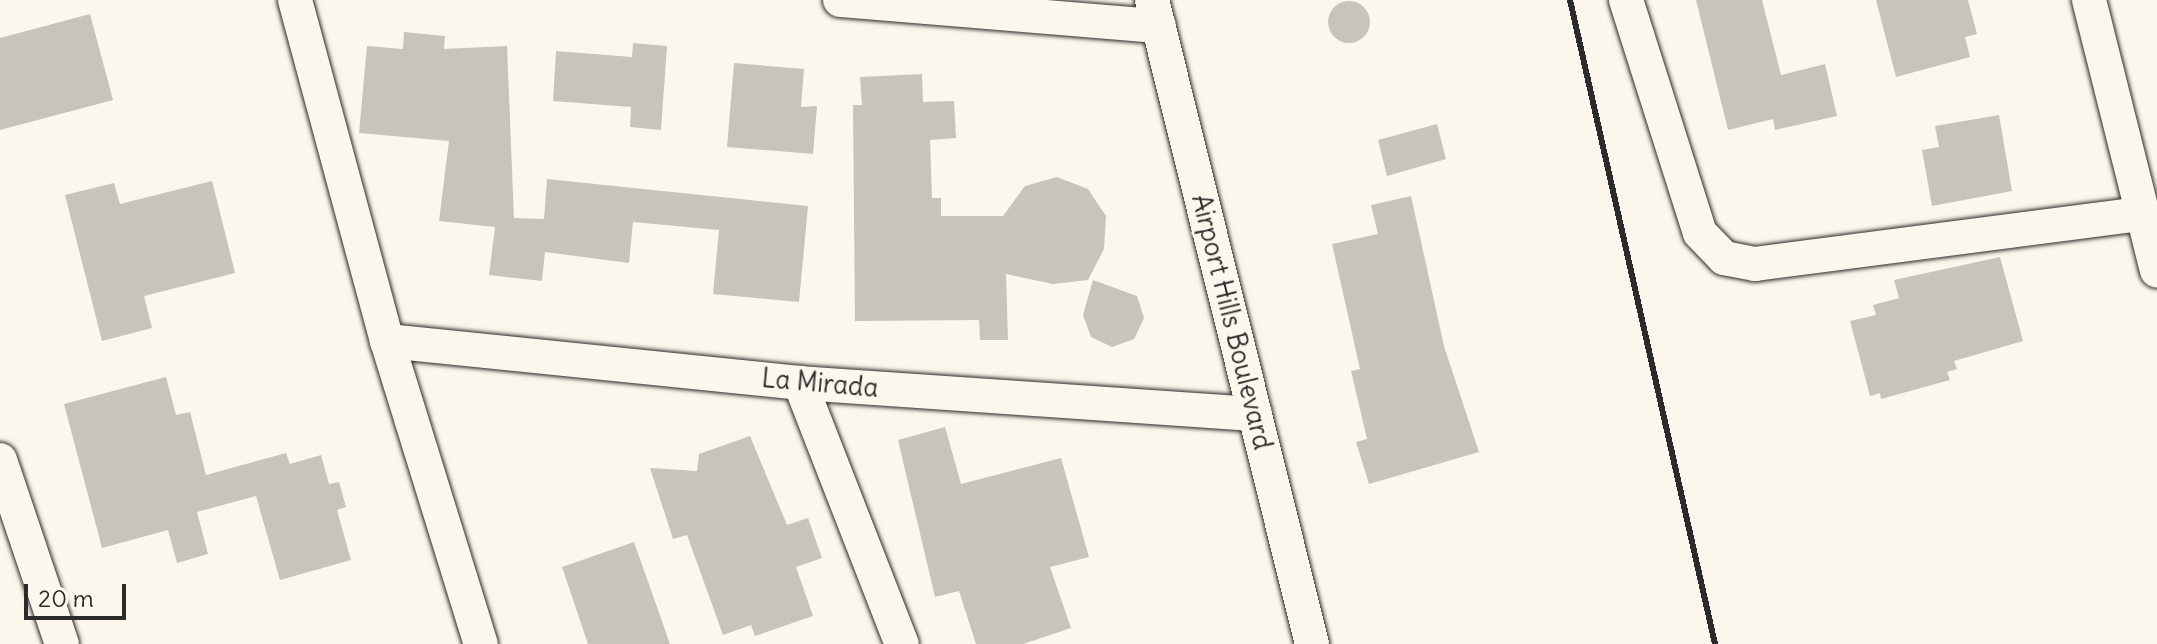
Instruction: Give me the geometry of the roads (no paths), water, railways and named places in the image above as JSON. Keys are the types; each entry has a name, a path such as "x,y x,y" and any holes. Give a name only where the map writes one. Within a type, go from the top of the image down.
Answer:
{"street":[{"path":"295,0 387,341 481,644"},
{"path":"840,0 1156,13"},
{"path":"1626,0 1700,233 1724,258 1755,264 2142,214"},
{"path":"2089,0 2144,168 2142,214 2157,271"},
{"name":"Airport Hills Boulevard","path":"1156,13 1312,644"},
{"name":"La Mirada","path":"387,341 800,383 1255,414"},
{"path":"800,383 902,644"},
{"path":"0,460 62,644"}],"railway":[{"path":"1570,0 1715,644"}]}
